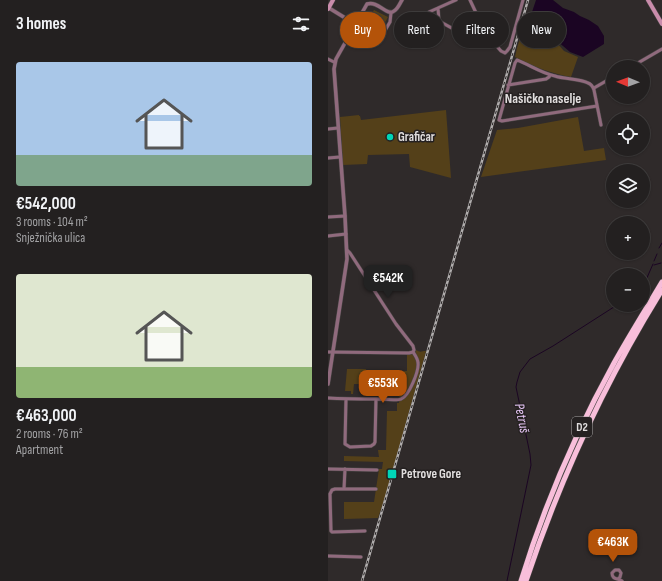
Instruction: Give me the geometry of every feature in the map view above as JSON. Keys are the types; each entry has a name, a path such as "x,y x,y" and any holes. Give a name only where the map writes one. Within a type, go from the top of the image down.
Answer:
{"highway":[{"name":"D2","path":"521,581 550,499 586,419 635,326 662,282"},
{"name":"D2","path":"526,581 551,509 588,426 626,351 662,290"}],"main road":[{"path":"328,8 333,0"},
{"path":"648,0 662,24"}],"street":[{"path":"362,12 369,2 388,12 391,12 396,10 402,0"},
{"path":"428,12 456,0"},
{"path":"470,0 475,12"},
{"path":"498,48 505,53 508,52 523,0"},
{"path":"328,8 340,15"},
{"path":"438,8 438,12"},
{"path":"386,29 390,22 391,12"},
{"path":"328,384 346,268 347,250 334,69 334,62 342,48"},
{"path":"643,60 662,49"},
{"path":"328,59 334,62"},
{"path":"597,106 500,121 499,118 516,60 550,75 589,83 594,88 601,125"},
{"path":"508,85 548,79 550,75"},
{"path":"594,88 606,81"},
{"path":"328,129 338,128"},
{"path":"328,158 340,157"},
{"path":"328,217 345,216"},
{"path":"328,236 346,234"},
{"path":"328,398 400,399 404,397 412,384 418,367 417,360 413,352 413,346 396,324 347,250"},
{"path":"328,352 413,352"},
{"path":"346,399 346,445 350,447 370,447 375,442 376,399"},
{"path":"328,469 377,470"},
{"path":"344,489 345,470"},
{"path":"365,531 330,531 330,494 333,490 376,489"},
{"path":"328,556 360,557"},
{"path":"619,570 623,581 614,578 612,576 613,571 619,570"},
{"path":"618,579 621,576"}],"shaded area":[{"path":"536,0 553,0 563,8 574,12 598,26 604,36 604,44 583,57 570,52 565,48 566,12 532,12"},
{"path":"517,48 561,48 564,51 578,57 571,77 542,69 515,57"},
{"path":"446,110 451,178 410,167 409,154 368,155 367,164 343,165 340,117 359,115 361,120"},
{"path":"578,117 584,151 604,148 606,160 481,177 497,130 518,128"},
{"path":"416,350 420,352 426,351 378,518 344,519 344,502 374,502 379,469 382,469 383,462 344,461 344,456 379,457 378,450 386,450 387,411 397,411 400,387 404,386 389,385 389,371 407,371 407,355 415,353"},
{"path":"347,369 366,369 365,395 363,395 363,384 354,384 353,394 351,394 351,391 345,391"}],"waterway":[{"name":"Petruš","path":"659,248 662,243"},
{"name":"Petruš","path":"654,261 657,254"},
{"path":"654,265 661,263"},
{"name":"Petruš","path":"650,271 653,264"},
{"name":"Petruš","path":"507,581 531,465 516,387 520,372 530,359 606,312"}],"railway":[{"path":"362,581 528,0"}],"place":[{"name":"Grafičar","path":"390,137"},
{"name":"Petrove Gore","path":"392,474"}],"district":[{"name":"Našičko naselje","path":"543,98"}]}
